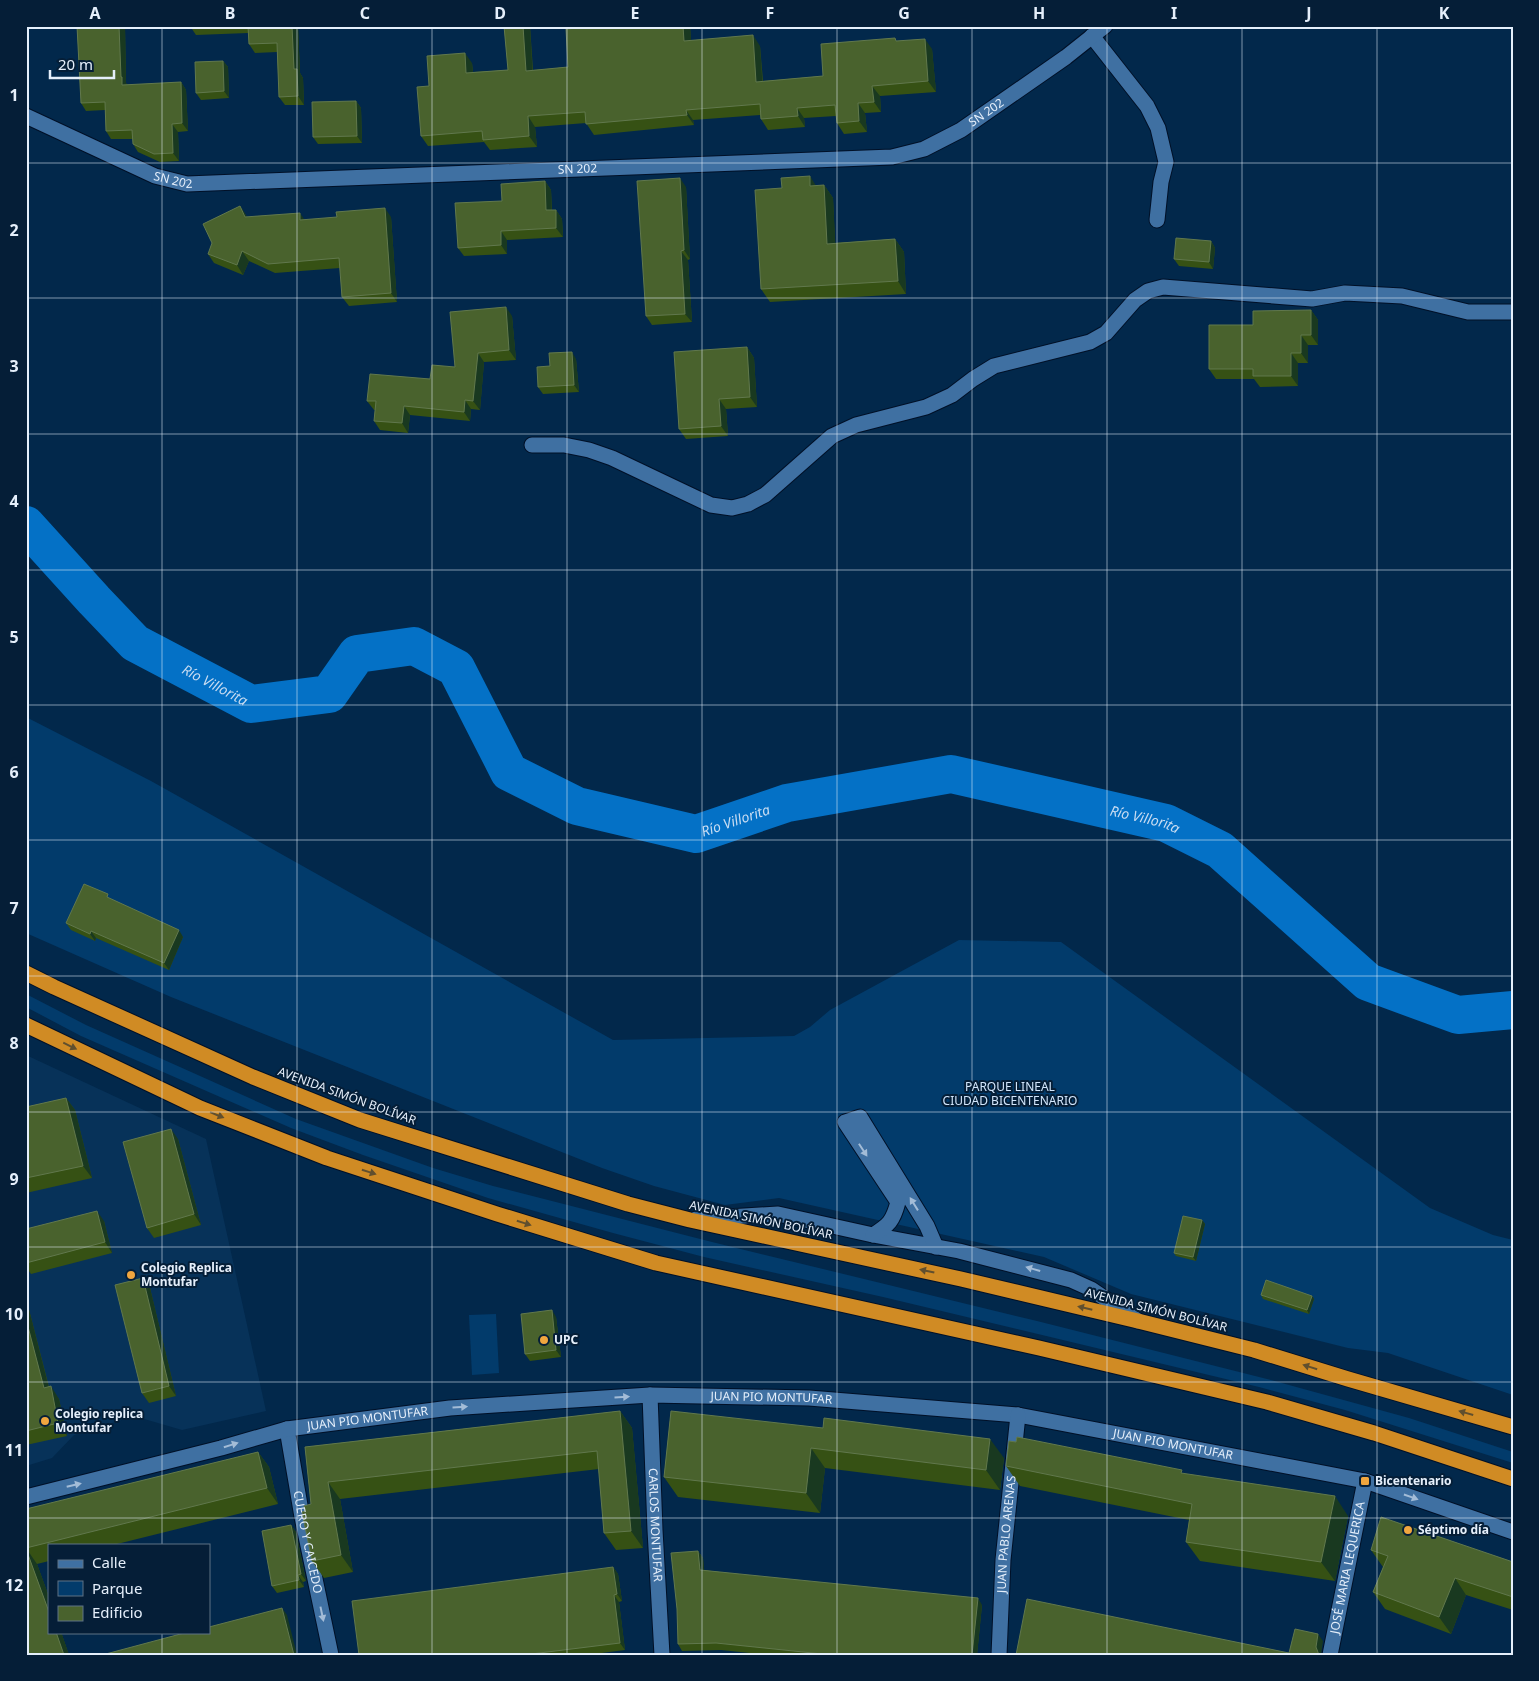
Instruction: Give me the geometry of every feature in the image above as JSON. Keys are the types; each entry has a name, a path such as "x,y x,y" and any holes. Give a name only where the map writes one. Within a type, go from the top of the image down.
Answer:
{"highway":[{"name":"AVENIDA SIMÓN BOLÍVAR","path":"26,973 244,1073 360,1120 628,1204 690,1220 1138,1320 1254,1350 1513,1427"},
{"path":"26,1025 200,1108 327,1158 516,1220 656,1262 1039,1348 1267,1402 1374,1433 1513,1479"}],"street":[{"name":"SN 202","path":"26,116 146,172 174,182 187,184 892,157 924,150 961,130 1066,57 1105,26"},
{"path":"1092,36 1147,106 1158,128 1166,162 1161,182 1157,220"},
{"path":"532,445 564,445 589,450 612,458 711,505 732,508 748,504 765,496 832,436 856,425 926,406 952,395 972,379 994,366 1090,342 1106,333 1135,300 1148,291 1163,287 1312,299 1345,293 1402,296 1468,312 1513,312"},
{"path":"873,1236 894,1217 898,1202 845,1122 860,1116 927,1226 936,1247"},
{"path":"690,1220 778,1214 873,1236 969,1253 1071,1280 1091,1289 1138,1320"},
{"name":"JUAN PIO MONTUFAR","path":"26,1497 221,1448 287,1429 450,1408 650,1395 809,1398 1018,1415 1366,1481 1513,1532"},
{"name":"CARLOS MONTUFAR","path":"650,1395 662,1655"},
{"name":"JUAN PABLO ARENAS","path":"999,1655 1003,1560 1018,1415"},
{"name":"CUERO Y CAICEDO","path":"287,1429 302,1517 331,1655"},
{"name":"JOSÉ MARIA LEQUERICA","path":"1330,1655 1366,1481"}],"shaded area":[{"name":"Colegio Replica Montufar","path":"26,1055 206,1139 266,1411 182,1430 134,1416 74,1435 52,1458 26,1466"}],"green space":[{"name":"PARQUE LINEAL CIUDAD BICENTENARIO","path":"26,717 151,781 613,1040 794,1036 810,1027 830,1010 959,940 1061,942 1430,1208 1493,1235 1513,1240 1513,1395 1388,1353 1348,1348 1131,1294 1044,1257 779,1198 725,1205 654,1186 602,1168 171,997 26,933"},
{"path":"26,994 86,1025 296,1119 433,1168 493,1186 712,1242 1267,1379 1409,1418 1513,1452 1513,1463 1345,1410 1259,1387 883,1297 704,1257 488,1198 291,1128 81,1036 26,1007"},
{"path":"496,1314 499,1373 472,1375 469,1315"}],"building":[{"path":"77,26 119,26 122,85 181,82 182,123 172,124 173,153 154,154 133,144 132,130 106,131 105,102 81,103"},
{"path":"248,26 292,26 294,69 297,69 298,96 279,97 277,43 249,44"},
{"path":"504,26 523,26 526,71 568,67 566,29 602,26 683,26 684,41 753,35 756,82 823,76 821,44 895,38 896,41 925,39 928,81 872,86 874,102 858,103 859,121 837,123 835,105 797,108 798,116 761,119 760,104 686,110 687,115 586,124 585,112 528,116 529,136 483,140 482,131 421,136 417,87 429,86 427,56 465,53 466,73 508,70"},
{"path":"223,61 224,91 196,93 195,62"},
{"path":"356,101 357,136 313,137 312,102"},
{"path":"810,176 810,186 824,185 827,244 895,239 898,281 761,289 755,190 782,188 781,178"},
{"path":"680,178 684,250 681,251 685,314 646,316 637,181"},
{"path":"545,181 546,210 556,210 556,228 501,231 501,245 458,248 455,203 502,201 501,184"},
{"path":"240,206 245,217 300,213 300,220 337,217 336,212 385,208 391,293 342,297 339,258 268,264 242,251 237,265 208,254 212,243 203,224"},
{"path":"1176,238 1211,241 1209,262 1174,259"},
{"path":"506,307 509,350 478,353 473,401 465,400 464,412 404,406 402,423 374,421 376,401 367,401 370,374 430,379 432,365 455,367 450,312"},
{"path":"1311,310 1311,335 1301,335 1301,353 1291,353 1291,376 1253,376 1253,369 1209,369 1209,325 1253,325 1253,311"},
{"path":"747,347 750,397 719,399 721,426 679,429 674,352"},
{"path":"572,352 574,385 538,387 537,367 550,366 549,353"},
{"path":"84,884 108,894 107,897 179,930 164,963 91,931 90,934 66,923"},
{"path":"66,1098 83,1166 26,1178 26,1107"},
{"path":"171,1129 194,1214 147,1228 123,1142"},
{"path":"97,1211 105,1242 26,1263 26,1229"},
{"path":"1183,1216 1202,1220 1193,1257 1174,1253"},
{"path":"143,1278 169,1386 142,1393 115,1285"},
{"path":"1266,1280 1312,1296 1307,1310 1261,1295"},
{"path":"552,1310 556,1350 525,1354 521,1314"},
{"path":"26,1319 44,1388 51,1386 58,1423 26,1431"},
{"path":"620,1411 631,1531 604,1533 597,1451 328,1482 341,1555 312,1561 302,1512 305,1511 304,1506 311,1504 305,1447"},
{"path":"671,1411 823,1428 824,1418 990,1439 986,1470 811,1448 806,1493 664,1477"},
{"path":"1017,1437 1182,1470 1181,1473 1335,1496 1321,1562 1186,1542 1192,1504 1006,1466 1009,1441 1016,1442"},
{"path":"258,1452 267,1488 26,1548 26,1509"},
{"path":"1381,1517 1513,1562 1513,1597 1455,1578 1439,1617 1373,1592 1388,1556 1371,1550"},
{"path":"291,1525 301,1574 298,1575 299,1580 272,1586 262,1531"},
{"path":"26,1549 48,1609 48,1634 57,1634 64,1655 26,1655"},
{"path":"698,1551 700,1570 978,1598 972,1655 832,1655 716,1643 678,1644 677,1609 671,1553"},
{"path":"613,1567 617,1594 614,1595 620,1643 523,1655 359,1655 352,1601"},
{"path":"1027,1599 1289,1653 1295,1629 1318,1634 1316,1647 1319,1655 1016,1655"},
{"path":"282,1608 294,1655 102,1655 181,1634 210,1634 210,1627"}],"waterway":[{"name":"Río Villorita","path":"26,525 135,643 251,704 329,694 357,654 414,646 456,668 509,772 577,806 696,834 787,803 951,774 1166,823 1220,850 1368,982 1458,1015 1513,1010"}],"place":[{"name":"Colegio Replica Montufar","path":"131,1275"},
{"name":"UPC","path":"544,1340"},
{"name":"Colegio replica Montufar","path":"45,1421"},
{"name":"Bicentenario","path":"1365,1481"},
{"name":"Séptimo día","path":"1408,1530"}]}
